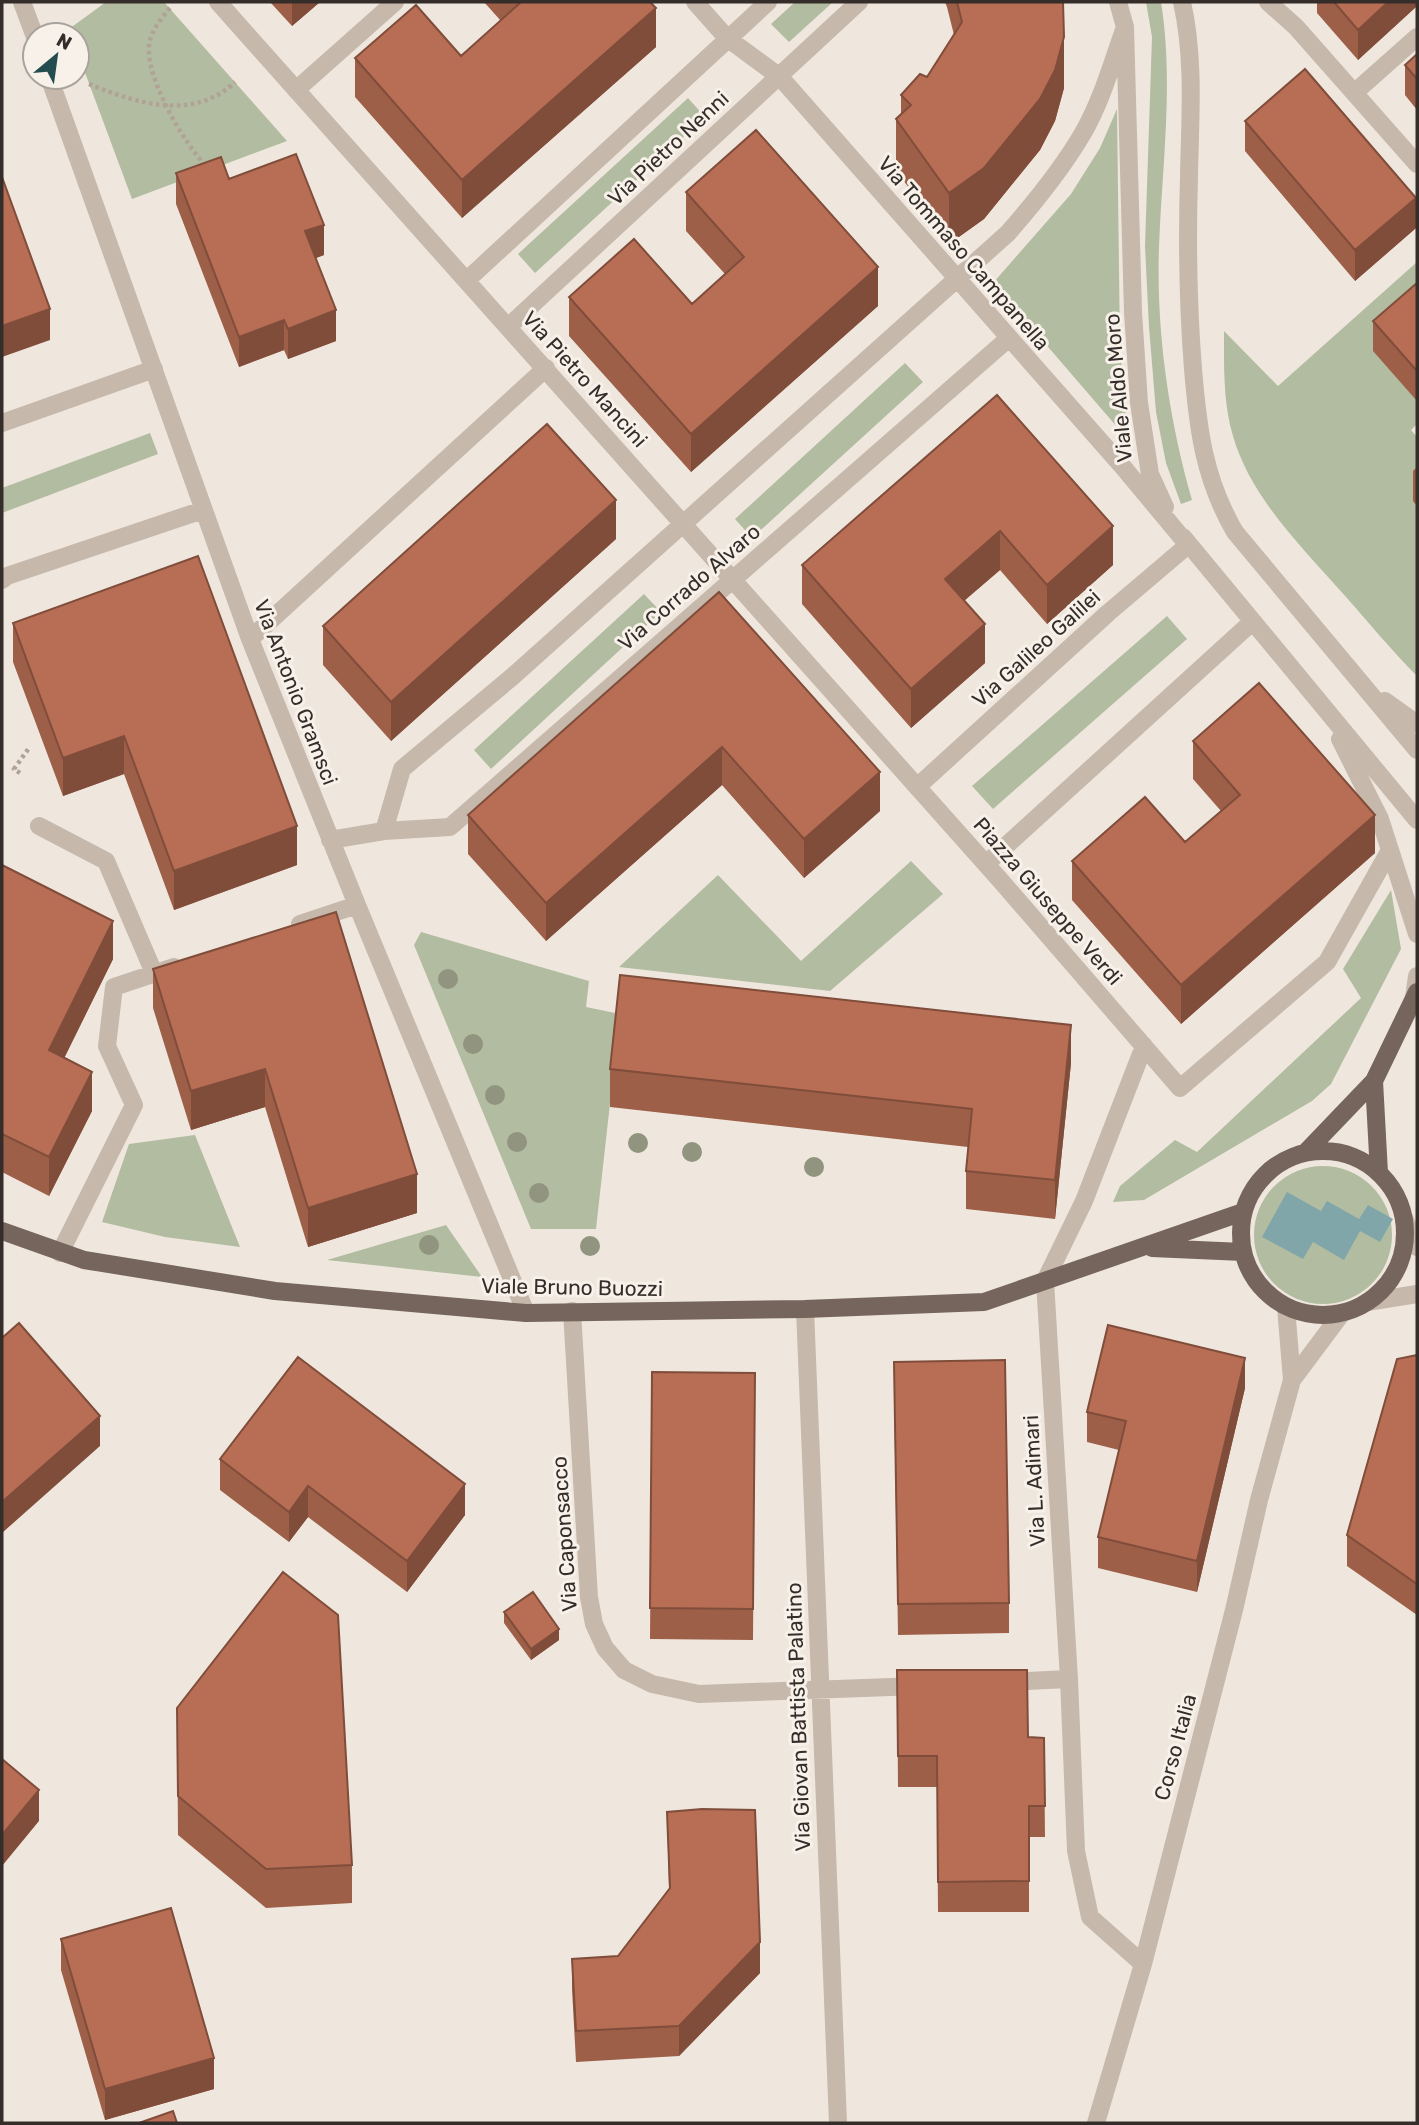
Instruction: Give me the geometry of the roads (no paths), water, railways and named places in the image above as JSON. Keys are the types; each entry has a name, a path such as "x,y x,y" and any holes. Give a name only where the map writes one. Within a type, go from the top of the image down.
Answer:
{"main road":[{"path":"1306,1152 1374,1081 1415,995"},
{"path":"1374,1081 1379,1173"},
{"path":"1332,1151 1357,1159 1379,1173 1395,1194 1404,1218 1405,1244 1400,1263 1377,1295 1342,1313 1313,1315 1286,1307 1267,1293 1252,1274 1243,1252 1241,1232 1243,1212 1252,1191 1266,1173 1285,1160 1306,1152 1332,1151"},
{"name":"Viale Bruno Buozzi","path":"2,1231 84,1260 275,1291 526,1313 805,1309 984,1302 1243,1212"},
{"path":"1142,1247 1243,1252"}],"street":[{"path":"22,2 29,21"},
{"name":"Via Pietro Mancini","path":"218,2 917,787"},
{"path":"296,90 395,2"},
{"name":"Via Tommaso Campanella","path":"695,2 727,38 780,77 1123,467 1188,545"},
{"name":"Via Pietro Nenni","path":"467,281 768,2"},
{"name":"Via Pietro Nenni","path":"508,327 859,2"},
{"name":"Viale Aldo Moro","path":"1118,2 1125,27 1133,313 1143,440 1150,474 1161,501 1188,545 1417,820"},
{"path":"1182,2 1188,36 1191,89 1188,299 1196,406 1209,475 1219,505 1235,532 1417,750"},
{"path":"1268,2 1296,27 1417,164"},
{"path":"384,831 402,769 512,677 1008,233 1039,198 1084,131 1100,97 1125,27"},
{"path":"1354,93 1417,37"},
{"name":"Via Antonio Gramsci","path":"54,91 250,639 330,840 526,1313"},
{"name":"Via Corrado Alvaro","path":"330,840 384,831 450,827 1009,338"},
{"path":"2,423 153,369"},
{"path":"250,639 546,369"},
{"path":"2,580 7,576 203,510"},
{"name":"Via Galileo Galilei","path":"917,787 1108,612 1188,545"},
{"path":"986,864 1252,622"},
{"path":"1360,682 1417,723"},
{"name":"Viale Aldo Moro","path":"1326,711 1380,819 1417,934"},
{"name":"Piazza Giuseppe Verdi","path":"917,787 1180,1088 1327,962 1390,850"},
{"path":"39,826 106,862 154,974"},
{"path":"281,930 357,905"},
{"path":"60,1253 134,1105 107,1045 114,987 192,961"},
{"path":"1415,995 1417,976"},
{"path":"1045,1281 1084,1201 1144,1046"},
{"path":"1404,1218 1417,1247"},
{"name":"Via L. Adimari","path":"1045,1281 1069,1679 1076,1852 1090,1917 1143,1964"},
{"path":"1367,1302 1417,1294"},
{"path":"1286,1307 1292,1380"},
{"name":"Via Giovan Battista Palatino","path":"805,1309 838,2123"},
{"name":"Via Caponsacco","path":"572,1311 589,1597 594,1624 605,1648 624,1670 652,1684 699,1694 820,1690"},
{"path":"1292,1380 1342,1313"},
{"name":"Corso Italia","path":"1096,2123 1143,1964 1234,1610 1259,1500 1292,1380"},
{"path":"986,1683 1069,1679"},
{"path":"820,1690 930,1685"}],"water":[{"path":"1287,1192 1321,1211 1327,1201 1359,1219 1368,1205 1393,1219 1380,1242 1360,1231 1344,1260 1313,1242 1303,1259 1262,1237"}]}
